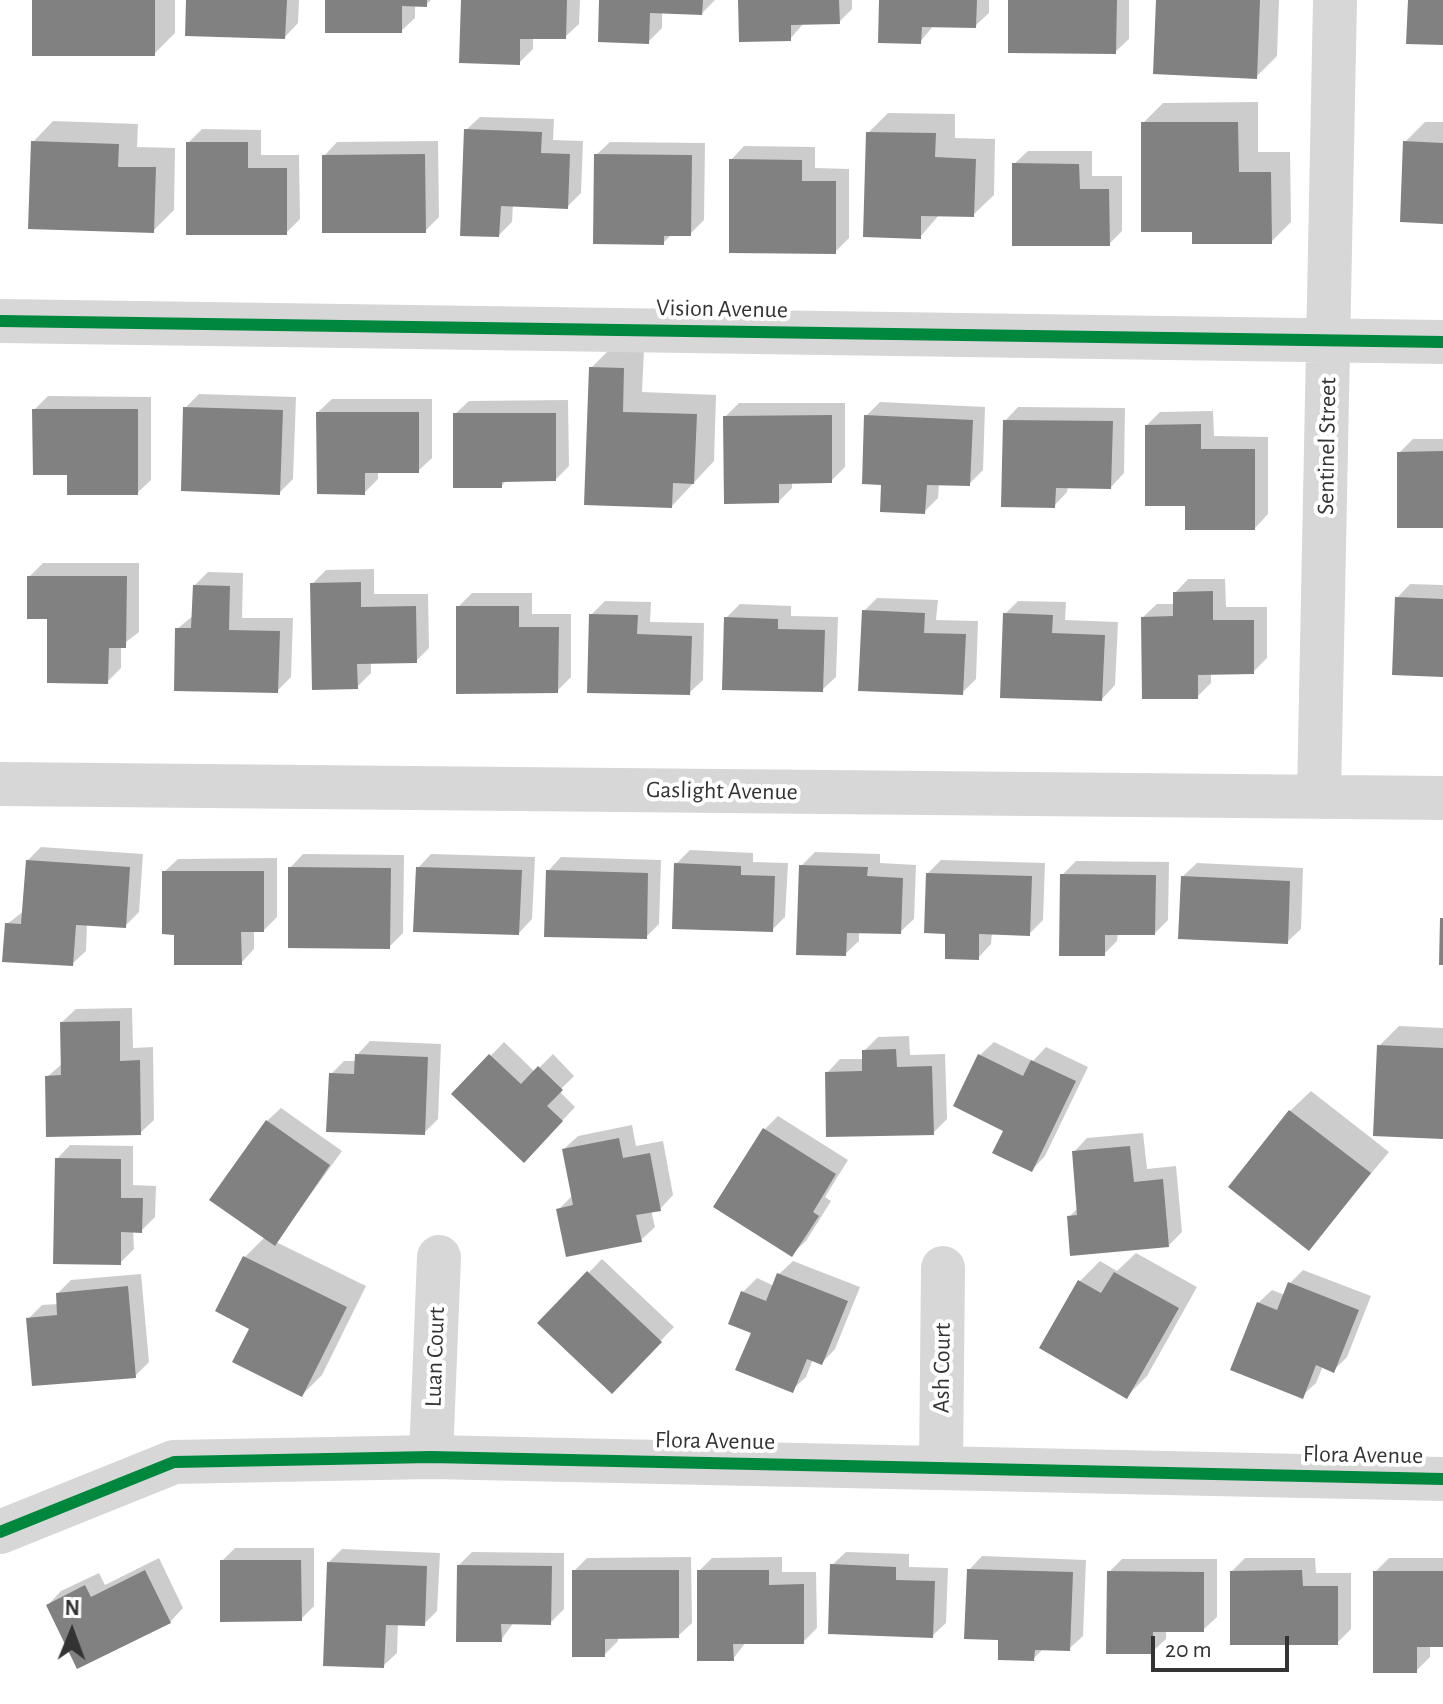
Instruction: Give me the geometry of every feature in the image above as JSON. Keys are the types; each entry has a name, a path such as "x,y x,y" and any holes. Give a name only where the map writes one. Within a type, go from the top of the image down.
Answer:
{"street":[{"name":"Sentinel Street","path":"1319,796 1335,0"},
{"name":"Vision Avenue","path":"0,321 1443,342"},
{"name":"Gaslight Avenue","path":"0,784 1443,798"},
{"name":"Luan Court","path":"431,1457 439,1257"},
{"name":"Ash Court","path":"941,1468 943,1268"},
{"name":"Flora Avenue","path":"0,1532 174,1462 431,1457 1443,1479"}],"building":[{"path":"32,0 155,0 155,56 32,56"},
{"path":"186,0 287,0 285,39 185,36"},
{"path":"325,0 427,0 427,7 402,6 402,33 325,33"},
{"path":"461,0 567,0 566,39 520,39 520,65 459,63"},
{"path":"599,0 703,0 702,15 650,13 649,44 598,42"},
{"path":"738,0 839,0 840,24 791,25 791,41 739,42"},
{"path":"879,0 977,0 976,28 922,27 921,44 878,43"},
{"path":"1008,0 1117,0 1116,54 1008,53"},
{"path":"1156,0 1260,0 1257,79 1153,74"},
{"path":"1408,0 1443,0 1443,45 1406,44"},
{"path":"1141,122 1238,122 1239,172 1271,172 1272,244 1192,244 1192,232 1141,232"},
{"path":"464,129 542,132 541,153 570,154 568,209 501,206 499,237 460,236"},
{"path":"866,132 936,133 935,157 976,159 974,217 921,216 921,239 863,237"},
{"path":"31,141 119,144 118,167 156,167 154,233 28,229"},
{"path":"1403,141 1443,143 1443,224 1400,222"},
{"path":"186,142 248,142 248,168 287,168 287,235 186,235"},
{"path":"425,154 426,233 322,233 322,155"},
{"path":"594,154 692,155 691,236 664,236 664,245 593,244"},
{"path":"729,159 802,160 802,181 836,181 836,254 729,253"},
{"path":"1012,163 1079,164 1080,189 1109,189 1110,246 1012,246"},
{"path":"589,367 624,368 623,412 697,414 694,484 673,483 672,508 584,505"},
{"path":"183,407 283,410 280,495 181,491"},
{"path":"32,409 138,409 138,495 67,495 67,475 33,475"},
{"path":"316,412 419,412 419,473 365,473 365,495 317,494"},
{"path":"453,413 556,413 556,481 502,482 502,488 453,488"},
{"path":"832,415 832,483 779,484 779,503 724,504 723,416"},
{"path":"864,415 973,420 970,486 927,485 925,514 880,512 881,485 862,484"},
{"path":"1003,420 1113,421 1111,489 1056,488 1055,508 1001,507"},
{"path":"1201,424 1201,449 1255,449 1255,530 1185,530 1185,506 1145,506 1145,425"},
{"path":"1443,451 1443,528 1397,528 1397,452"},
{"path":"27,576 127,576 126,648 109,648 108,684 47,683 47,619 27,619"},
{"path":"361,582 361,607 416,606 417,663 357,664 358,689 312,690 310,583"},
{"path":"193,585 230,586 229,630 280,631 278,693 174,691 175,628 191,628"},
{"path":"1213,591 1213,620 1254,620 1254,674 1198,675 1198,699 1142,699 1141,617 1173,616 1173,592"},
{"path":"1395,597 1443,599 1443,677 1392,675"},
{"path":"456,606 519,606 519,627 559,627 558,693 456,694"},
{"path":"862,610 925,613 924,633 966,634 963,695 858,691"},
{"path":"1003,613 1053,615 1052,633 1105,635 1102,701 1000,698"},
{"path":"589,614 638,615 637,634 692,636 690,695 587,693"},
{"path":"724,617 778,619 778,629 825,630 823,692 722,690"},
{"path":"26,860 130,867 126,928 76,925 73,966 2,962 5,923 21,924"},
{"path":"674,863 741,866 741,875 775,876 773,932 672,929"},
{"path":"799,865 868,867 867,876 903,878 901,934 847,933 846,956 796,955"},
{"path":"288,867 391,868 390,949 288,948"},
{"path":"416,867 522,870 519,935 413,932"},
{"path":"546,870 648,873 647,939 544,937"},
{"path":"162,871 264,871 264,932 241,932 242,965 174,965 174,935 162,934"},
{"path":"926,873 1032,876 1030,936 979,934 979,960 945,959 945,934 924,933"},
{"path":"1060,874 1156,875 1155,935 1105,935 1105,956 1059,956"},
{"path":"1181,876 1290,881 1288,944 1178,939"},
{"path":"1440,918 1443,918 1443,965 1439,965"},
{"path":"120,1021 120,1061 140,1060 141,1135 46,1137 45,1076 61,1075 60,1022"},
{"path":"1377,1045 1443,1048 1443,1139 1373,1136"},
{"path":"896,1049 897,1067 932,1066 934,1135 826,1137 825,1072 862,1071 862,1050"},
{"path":"355,1054 428,1057 425,1135 326,1132 329,1073 354,1074"},
{"path":"489,1054 521,1084 538,1066 563,1090 547,1106 563,1121 524,1163 451,1094"},
{"path":"978,1054 1023,1076 1031,1060 1076,1081 1032,1172 992,1153 1003,1131 953,1106"},
{"path":"1289,1110 1371,1173 1309,1251 1228,1187"},
{"path":"266,1120 330,1165 275,1246 209,1200"},
{"path":"763,1128 836,1174 813,1212 819,1216 792,1257 713,1207"},
{"path":"619,1138 623,1158 650,1153 661,1211 636,1215 642,1242 566,1257 556,1209 573,1205 562,1149"},
{"path":"1130,1146 1134,1182 1163,1179 1169,1247 1070,1256 1067,1216 1077,1215 1072,1151"},
{"path":"55,1158 121,1159 121,1198 143,1198 142,1233 121,1232 121,1265 53,1264"},
{"path":"243,1256 347,1307 302,1397 232,1362 249,1329 215,1311"},
{"path":"587,1271 662,1342 612,1394 537,1323"},
{"path":"1114,1272 1179,1308 1127,1399 1039,1348 1078,1280 1101,1293"},
{"path":"777,1273 848,1301 822,1365 807,1359 793,1393 735,1370 751,1333 728,1324 741,1291 766,1301"},
{"path":"1288,1282 1359,1310 1334,1373 1316,1365 1303,1399 1230,1370 1257,1302 1277,1310"},
{"path":"128,1286 136,1378 32,1386 26,1318 57,1315 56,1293"},
{"path":"220,1560 301,1560 302,1621 220,1622"},
{"path":"327,1562 427,1566 425,1626 386,1625 384,1668 323,1666"},
{"path":"830,1564 896,1567 896,1580 935,1581 933,1638 828,1634"},
{"path":"457,1565 552,1566 551,1625 501,1624 502,1642 456,1642"},
{"path":"967,1569 1073,1572 1070,1651 1035,1650 1034,1661 998,1660 998,1640 964,1639"},
{"path":"145,1570 171,1623 77,1669 46,1605 85,1585 91,1597"},
{"path":"572,1570 679,1570 679,1638 605,1639 605,1657 572,1657"},
{"path":"697,1570 769,1570 769,1585 804,1584 804,1644 733,1644 734,1661 697,1661"},
{"path":"1302,1570 1303,1586 1338,1586 1338,1645 1230,1645 1230,1571"},
{"path":"1107,1571 1204,1572 1204,1632 1153,1632 1153,1654 1106,1654"},
{"path":"1373,1571 1443,1571 1443,1647 1417,1647 1417,1673 1373,1673"}],"cycle path":[{"path":"0,321 1443,342"},
{"path":"0,1532 174,1462 431,1457 1443,1479"}]}
